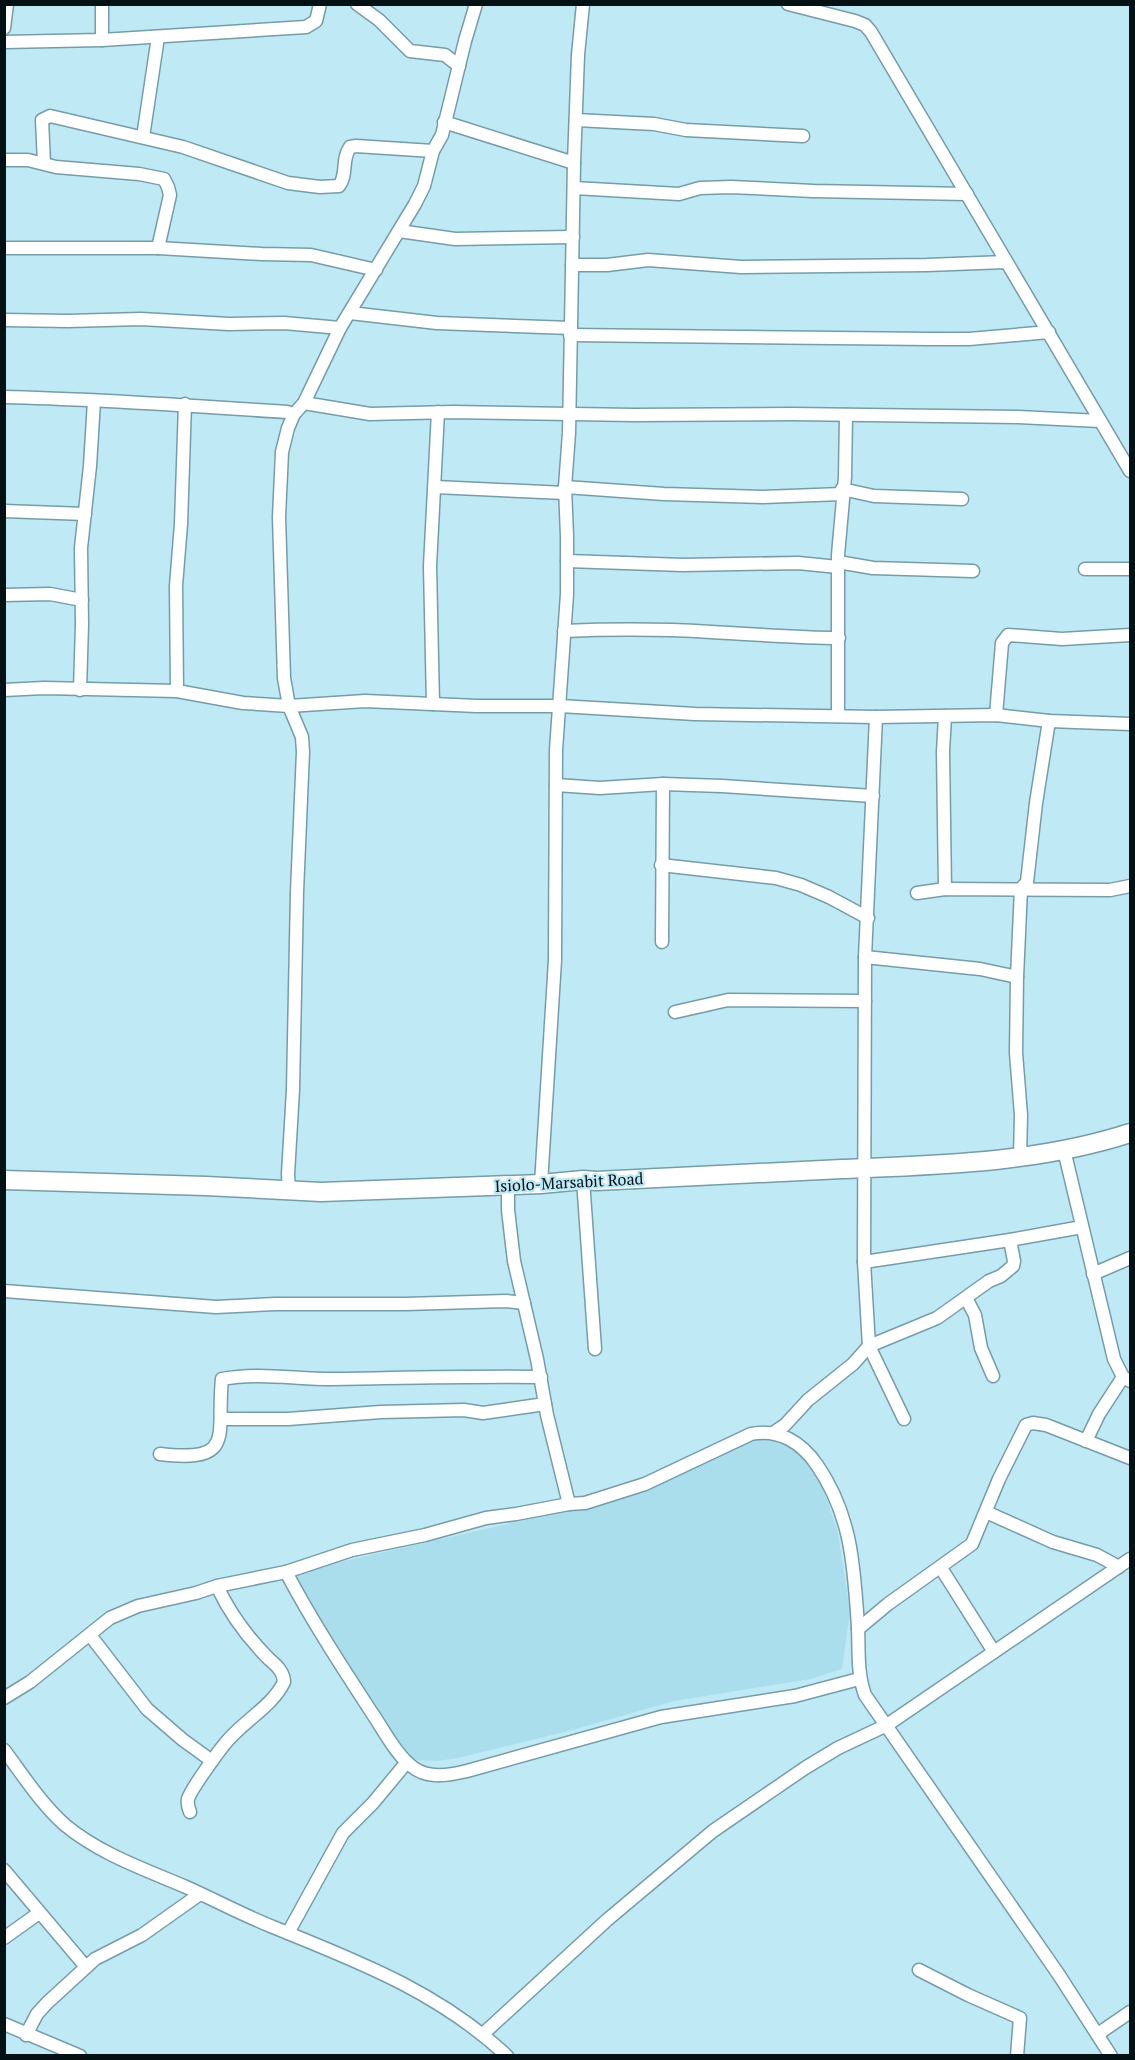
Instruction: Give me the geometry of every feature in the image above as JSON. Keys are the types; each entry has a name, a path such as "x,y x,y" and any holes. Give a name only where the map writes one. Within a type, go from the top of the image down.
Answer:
{"highway":[{"name":"Isiolo-Marsabit Road","path":"4,1180 321,1192 508,1186 583,1180 863,1168 1020,1157 1064,1150 1131,1133"}],"street":[{"path":"4,28 7,4"},
{"path":"102,4 102,40"},
{"path":"4,42 102,40 306,27 316,21 320,4"},
{"path":"357,4 379,20 410,51 445,55 459,66"},
{"path":"289,1190 303,752 302,737 290,706 283,662 279,501 282,452 294,414 304,403 340,328 424,186 433,151 442,135 476,4"},
{"path":"542,1184 555,960 556,750 567,561 565,490 570,412 574,163 583,4"},
{"path":"788,4 855,21 868,29 1131,471"},
{"path":"143,138 158,37"},
{"path":"44,163 42,120 47,116 225,160 288,183 329,187 339,186 344,180 344,161 350,147 433,151"},
{"path":"576,120 654,124 686,130 803,136"},
{"path":"444,122 574,163"},
{"path":"4,160 28,159 56,167 139,174 164,180 170,195 158,248"},
{"path":"574,189 679,194 700,188 731,187 967,194"},
{"path":"399,231 455,239 573,237"},
{"path":"4,248 158,248 311,255 376,270"},
{"path":"572,265 607,265 648,260 741,267 1006,262"},
{"path":"350,313 437,323 571,332 969,339 1049,332"},
{"path":"4,320 141,319 229,324 284,323 340,328"},
{"path":"4,397 185,404 294,414"},
{"path":"80,690 81,548 86,514 94,401"},
{"path":"304,403 370,414 570,412 634,415 1018,417 1101,421"},
{"path":"177,691 176,586 181,524 185,404"},
{"path":"433,704 430,566 438,412"},
{"path":"838,716 838,565 846,415"},
{"path":"435,487 764,497 842,491 874,496 962,499"},
{"path":"4,511 86,514"},
{"path":"567,561 683,565 798,563 973,571"},
{"path":"1085,569 1131,569"},
{"path":"4,595 50,594 82,600"},
{"path":"564,631 688,631 790,638 839,638"},
{"path":"996,715 1002,643 1008,635 1062,639 1131,635"},
{"path":"4,690 44,688 177,691 243,703 290,706 365,701 560,706 695,714 876,717 996,715 1049,721 1131,724"},
{"path":"945,716 943,752 945,889"},
{"path":"876,717 865,957 864,1262 868,1346 904,1419"},
{"path":"1020,1157 1021,1114 1016,1053 1021,889 1027,882 1049,721"},
{"path":"556,784 600,788 663,784 873,796"},
{"path":"662,942 663,784"},
{"path":"661,866 776,878 801,885 868,918"},
{"path":"917,893 945,889 1110,890 1131,886"},
{"path":"865,957 980,969 1017,977"},
{"path":"675,1012 728,1000 865,1000"},
{"path":"1064,1150 1114,1359 1127,1379 1099,1414 1086,1441"},
{"path":"583,1180 595,1349"},
{"path":"508,1186 508,1210 514,1261 569,1504"},
{"path":"864,1262 1082,1227"},
{"path":"773,1433 785,1425 808,1400 853,1364 868,1346 937,1318 989,1281 1001,1276 1013,1266 1014,1262 1010,1240"},
{"path":"1093,1274 1131,1258"},
{"path":"4,1291 216,1307 506,1301 524,1303"},
{"path":"966,1298 975,1315 984,1356 993,1376"},
{"path":"160,1454 181,1456 209,1453 217,1443 222,1419 222,1379 233,1377 329,1379 402,1376 541,1377"},
{"path":"222,1419 288,1419 381,1412 464,1410 483,1413 546,1404"},
{"path":"858,1629 888,1604 972,1544 1026,1425 1033,1423 1046,1425 1131,1458"},
{"path":"4,1698 30,1682 110,1618 138,1606 217,1586 286,1572 352,1550 425,1535 486,1518 585,1503 628,1490 741,1438 758,1433 773,1433 788,1438 806,1451 835,1493 848,1534 858,1629 859,1679 873,1707 1111,2055"},
{"path":"986,1512 1053,1542 1097,1555 1119,1567"},
{"path":"483,2034 616,1912 713,1831 813,1763 864,1734 886,1725 1131,1559"},
{"path":"940,1568 994,1652"},
{"path":"286,1572 350,1678 407,1762 412,1767 429,1774 455,1774 542,1752 661,1716 795,1696 859,1679"},
{"path":"190,1812 189,1797 212,1761 228,1739 277,1692 285,1679 275,1665 244,1633 217,1586"},
{"path":"90,1635 147,1709 212,1761"},
{"path":"4,1750 66,1826 107,1853 243,1915 344,1954 406,1984 438,2002 483,2034 507,2055"},
{"path":"288,1932 343,1833 373,1803 407,1762"},
{"path":"4,1870 86,1967"},
{"path":"26,2035 33,2020 47,2003 94,1959 142,1935 201,1894"},
{"path":"4,1938 39,1913"},
{"path":"919,1970 1020,2018 1017,2055"},
{"path":"1098,2034 1131,2012"},
{"path":"4,2024 26,2035 80,2055"}],"shaded area":[{"path":"772,1429 794,1448 821,1482 838,1533 850,1612 842,1669 811,1679 674,1701 569,1731 458,1758 437,1761 414,1760 390,1732 295,1576 309,1569 609,1501"}]}
